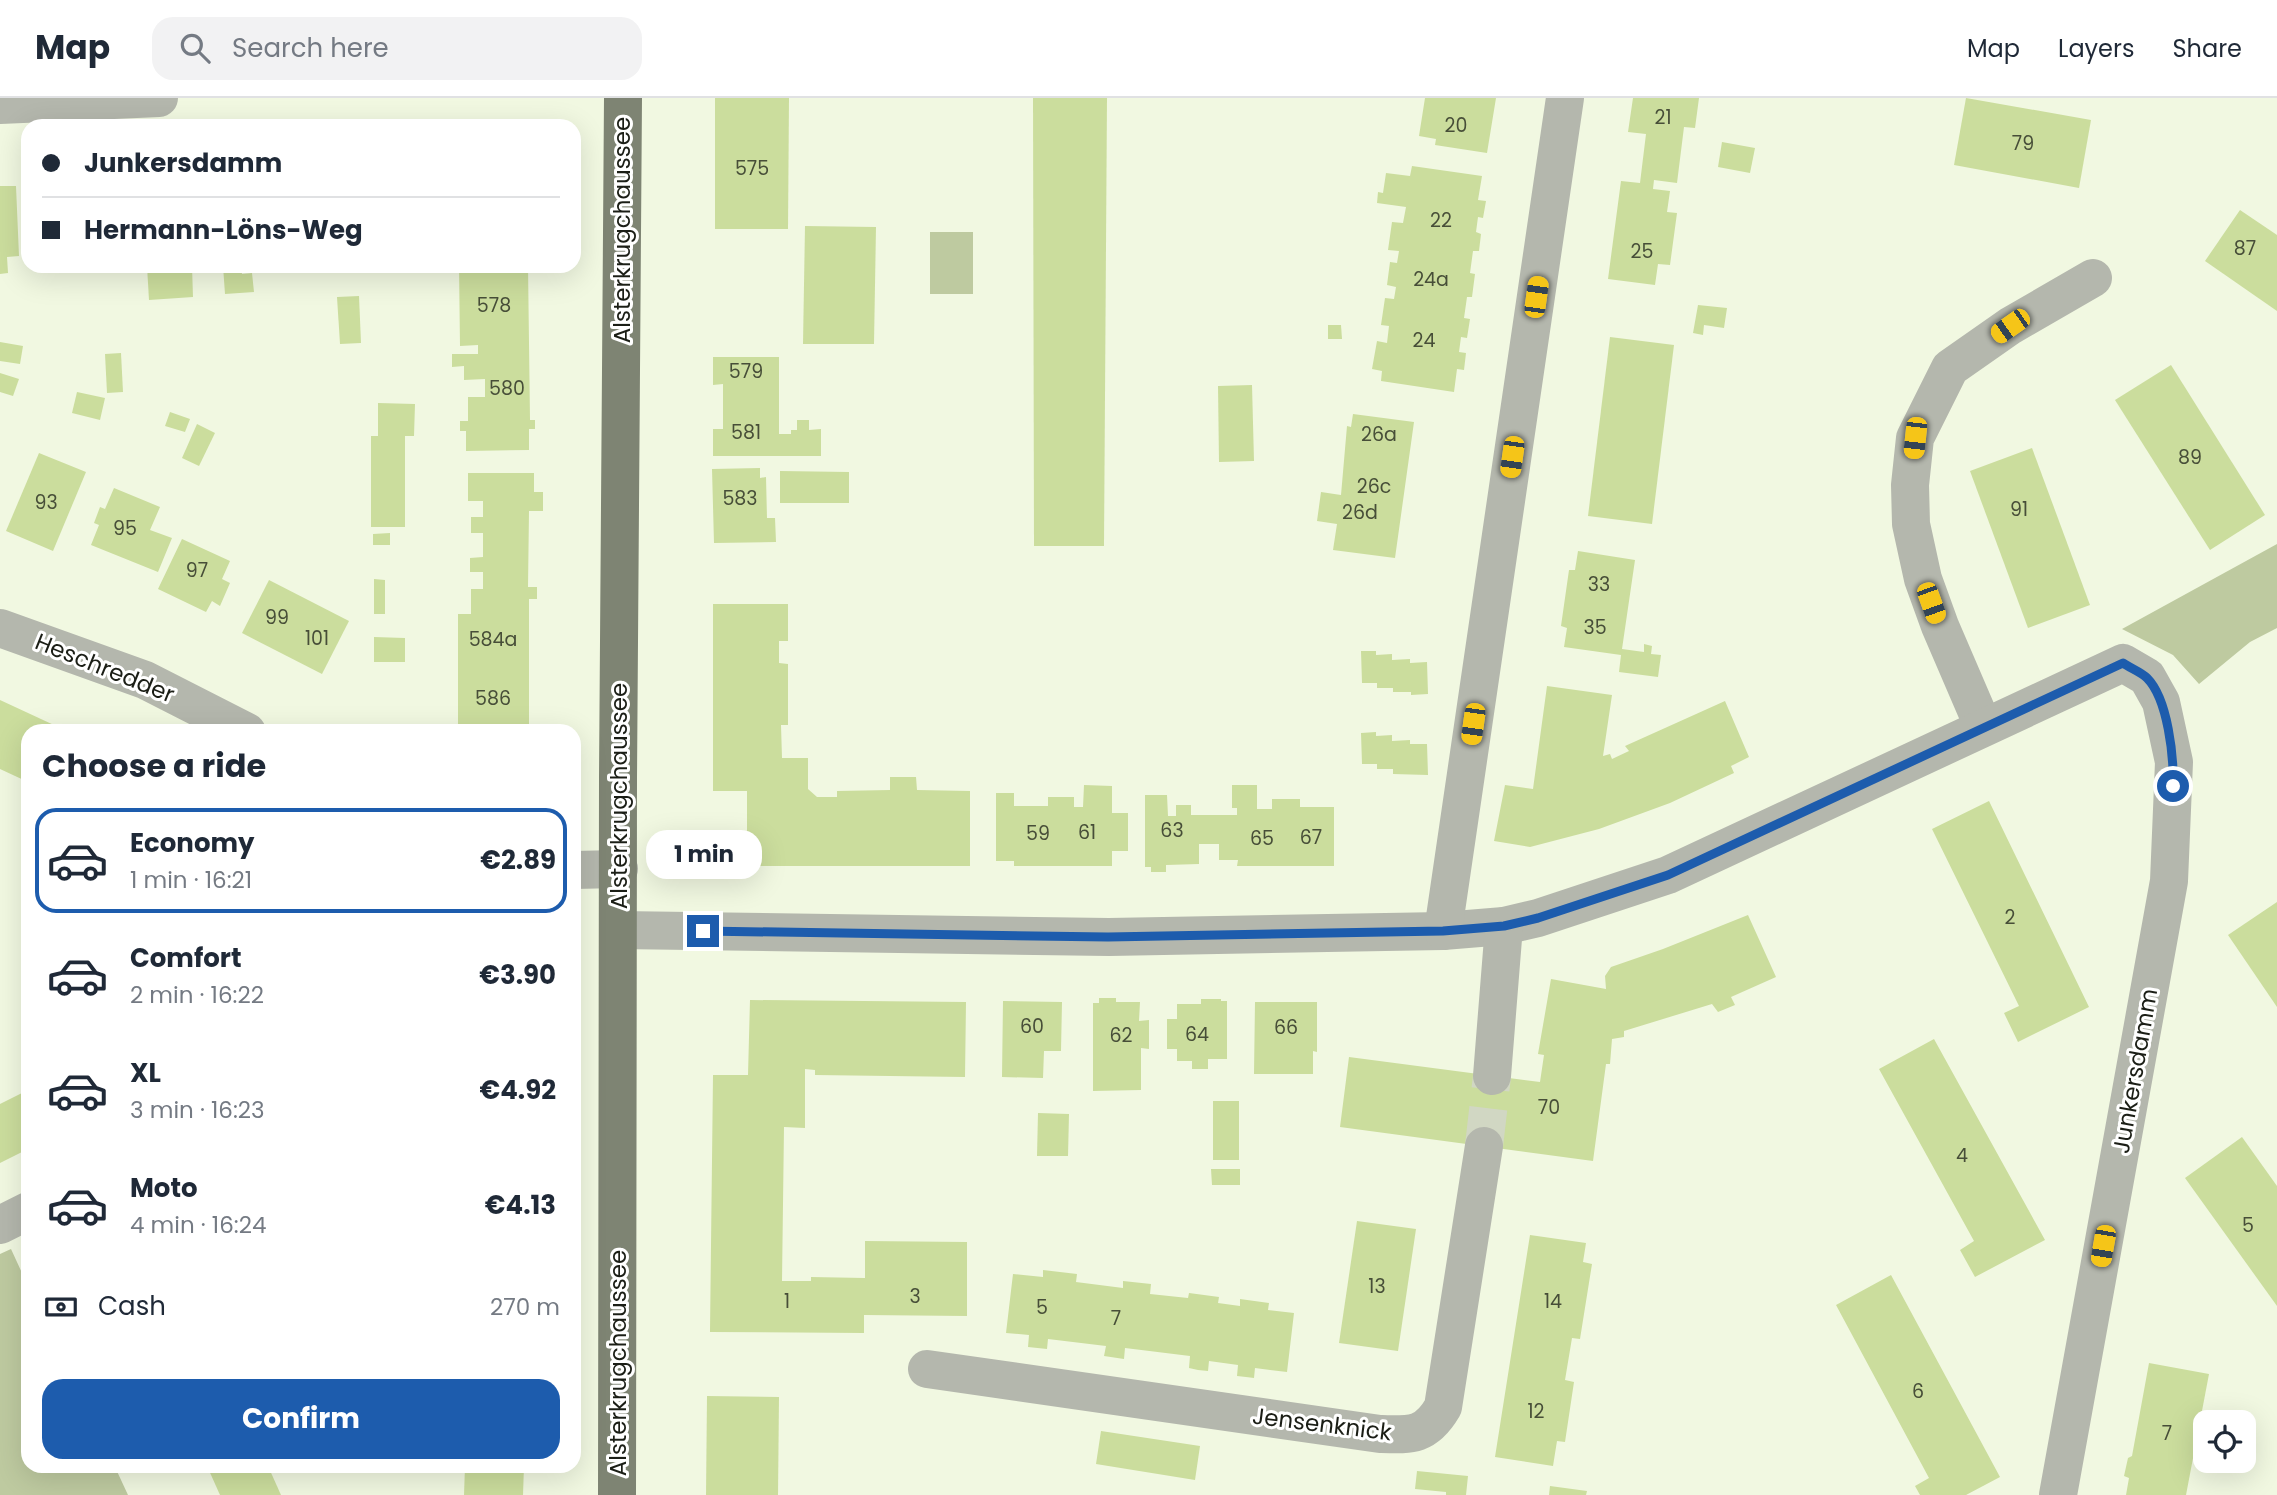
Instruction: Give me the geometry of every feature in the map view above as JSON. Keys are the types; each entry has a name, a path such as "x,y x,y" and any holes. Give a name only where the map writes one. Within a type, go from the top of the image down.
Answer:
{"main road":[{"name":"Alsterkrugchaussee","path":"617,1495 623,98"}],"street":[{"path":"0,105 159,98"},
{"path":"1443,931 1565,98"},
{"path":"618,930 1108,937 1443,931 1504,926 1538,918 1668,875 1983,726 1923,579 1911,524 1910,485 1915,438 1950,368 2010,326 2093,278"},
{"name":"Heschredder","path":"0,628 145,680 231,724"},
{"name":"Junkersdamm","path":"1983,726 2123,663 2147,677 2161,702 2174,762 2169,881 2058,1495"},
{"path":"581,870 619,869"},
{"path":"1492,1076 1504,926"},
{"name":"Jensenknick","path":"928,1368 1380,1434 1404,1435 1420,1431 1434,1422 1443,1407 1484,1146"},
{"path":"0,1225 21,1214"}],"green space":[{"path":"930,232 973,232 973,294 930,294"},
{"path":"2277,544 2277,628 2250,642 2199,684 2173,655 2122,629"},
{"path":"11,1249 21,1271 21,1473 118,1473 128,1495 0,1495 0,1254"}],"building":[{"path":"715,98 789,98 788,229 715,229"},
{"path":"1033,98 1107,98 1104,546 1034,546"},
{"path":"1425,98 1496,98 1487,153 1435,145 1436,139 1419,136"},
{"path":"1633,98 1699,98 1695,128 1684,127 1677,183 1654,180 1653,189 1670,191 1667,212 1677,213 1670,265 1658,264 1655,285 1608,279 1621,181 1640,183 1646,134 1628,132"},
{"path":"1966,98 2091,120 2079,188 1954,165"},
{"path":"1722,142 1755,148 1750,173 1718,167"},
{"path":"1412,166 1482,176 1478,200 1486,201 1483,218 1478,217 1476,232 1481,234 1479,251 1473,251 1470,273 1475,274 1472,297 1467,297 1464,318 1470,319 1467,338 1461,337 1459,352 1466,353 1464,370 1457,369 1454,392 1381,381 1382,371 1372,369 1377,341 1387,343 1389,326 1381,325 1385,298 1394,299 1396,287 1387,285 1390,262 1397,263 1399,251 1388,250 1392,222 1403,223 1406,207 1377,203 1378,192 1383,193 1386,173 1410,176"},
{"path":"0,186 16,186 19,256 7,257 8,273 0,274"},
{"path":"2240,210 2277,235 2277,311 2205,261"},
{"path":"805,226 876,227 874,344 803,344"},
{"path":"147,273 192,273 193,297 149,300"},
{"path":"224,273 252,273 254,292 225,294"},
{"path":"459,273 528,273 530,420 535,420 535,429 529,429 529,450 466,451 466,431 460,431 460,421 468,421 468,397 485,397 485,379 464,380 464,366 452,367 452,354 478,354 478,345 460,346"},
{"path":"359,296 361,343 340,344 337,297"},
{"path":"1698,305 1727,308 1724,328 1704,325 1703,335 1693,333"},
{"path":"1328,325 1341,325 1342,339 1328,339"},
{"path":"1610,337 1674,345 1652,524 1588,516"},
{"path":"0,342 23,346 20,364 0,361"},
{"path":"121,353 123,392 107,393 105,354"},
{"path":"713,357 779,357 779,434 791,434 791,430 797,430 797,420 809,420 809,430 821,429 821,456 713,456 713,429 723,429 723,384 713,385"},
{"path":"2171,365 2265,515 2210,550 2115,400"},
{"path":"0,373 19,379 13,396 0,392"},
{"path":"1252,385 1254,461 1219,462 1218,386"},
{"path":"77,392 105,398 100,420 72,413"},
{"path":"378,403 415,404 414,436 405,436 405,527 371,527 371,436 378,436"},
{"path":"170,412 190,419 185,432 165,426"},
{"path":"1353,414 1414,422 1395,558 1333,550 1337,524 1317,521 1321,492 1341,495 1347,426 1351,427"},
{"path":"197,424 215,433 199,466 182,458"},
{"path":"2032,448 2090,605 2028,628 1970,471"},
{"path":"39,453 86,472 53,551 6,531"},
{"path":"760,468 760,478 766,477 767,518 775,518 776,542 714,543 712,469"},
{"path":"780,471 849,472 849,503 780,503"},
{"path":"468,473 534,473 534,492 543,492 543,511 529,511 528,587 537,587 537,599 529,599 529,724 458,724 458,614 471,614 471,589 483,589 483,572 470,572 470,558 483,557 483,533 471,533 471,517 483,517 483,501 468,501"},
{"path":"114,488 160,507 150,530 172,538 158,572 91,545 99,525 94,523 100,507 105,509"},
{"path":"390,533 390,545 373,545 373,534"},
{"path":"182,539 230,561 222,579 230,583 220,606 212,601 206,612 158,589"},
{"path":"1578,551 1635,560 1622,649 1644,652 1644,644 1652,646 1651,654 1661,655 1658,677 1619,672 1621,655 1564,647 1567,628 1561,626 1569,570 1575,570"},
{"path":"374,579 385,580 385,614 374,614"},
{"path":"269,580 349,621 322,674 242,633"},
{"path":"713,604 788,604 788,641 779,641 779,663 788,664 788,725 781,725 782,758 808,758 808,789 817,797 837,797 837,791 890,790 890,777 916,777 917,790 970,791 970,866 747,866 747,791 713,791"},
{"path":"374,637 405,638 405,662 374,662"},
{"path":"1361,651 1376,651 1376,655 1392,654 1392,660 1410,659 1410,663 1427,662 1428,694 1393,692 1393,688 1377,688 1377,683 1362,683"},
{"path":"1547,686 1612,695 1603,756 1610,754 1612,759 1629,751 1625,746 1725,701 1749,757 1731,766 1734,773 1670,803 1599,829 1530,847 1494,841 1505,785 1533,789"},
{"path":"0,700 52,724 21,724 21,779 0,769"},
{"path":"1376,732 1376,736 1392,735 1392,741 1410,740 1410,744 1427,744 1428,775 1393,774 1393,769 1377,769 1377,764 1362,764 1361,733"},
{"path":"1084,785 1112,786 1112,813 1128,813 1128,851 1112,851 1112,866 1014,866 1014,861 996,861 996,793 1014,793 1014,806 1048,806 1048,797 1074,797 1074,807 1083,807"},
{"path":"1232,785 1257,785 1257,809 1272,809 1272,799 1300,799 1300,807 1334,807 1334,866 1237,866 1238,860 1219,860 1219,844 1199,844 1199,864 1166,865 1166,872 1151,872 1151,867 1145,867 1145,795 1167,795 1168,816 1176,816 1176,805 1191,805 1191,815 1237,815 1237,808 1232,808"},
{"path":"1989,801 2089,1007 2018,1042 2004,1013 2019,1006 1932,829"},
{"path":"2277,902 2277,1007 2228,935"},
{"path":"1748,915 1776,977 1731,997 1735,1005 1718,1012 1712,1004 1624,1031 1624,1037 1612,1039 1593,1161 1340,1127 1349,1057 1540,1082 1544,1055 1538,1054 1551,979 1606,989 1605,976 1611,967"},
{"path":"1099,998 1116,998 1116,1002 1140,1002 1139,1021 1149,1020 1149,1049 1141,1048 1141,1090 1093,1091 1093,1003 1099,1003"},
{"path":"1201,999 1227,1001 1227,1059 1208,1059 1208,1069 1192,1069 1192,1061 1177,1061 1177,1049 1167,1049 1167,1019 1177,1019 1177,1004 1201,1004"},
{"path":"750,1000 966,1002 965,1077 815,1075 815,1070 805,1069 805,1128 784,1127 782,1281 811,1281 811,1277 865,1278 865,1241 967,1242 967,1316 864,1315 864,1333 710,1332 713,1075 748,1075"},
{"path":"1003,1001 1062,1002 1061,1051 1044,1051 1043,1078 1002,1077"},
{"path":"1255,1002 1317,1002 1317,1052 1313,1051 1313,1074 1254,1074"},
{"path":"1934,1039 2045,1240 1975,1277 1960,1250 1974,1241 1879,1069"},
{"path":"21,1094 21,1152 0,1163 0,1104"},
{"path":"1213,1101 1239,1101 1239,1160 1213,1160"},
{"path":"1038,1113 1069,1114 1068,1156 1037,1156"},
{"path":"2242,1137 2277,1186 2277,1306 2185,1178"},
{"path":"1211,1169 1240,1169 1240,1185 1212,1185"},
{"path":"1357,1221 1416,1229 1398,1351 1339,1343"},
{"path":"1530,1235 1586,1243 1583,1262 1592,1264 1580,1339 1572,1338 1565,1380 1574,1382 1565,1442 1557,1441 1553,1466 1495,1457"},
{"path":"1043,1270 1077,1274 1076,1282 1123,1288 1123,1281 1151,1284 1150,1294 1188,1298 1189,1293 1219,1297 1218,1303 1240,1306 1240,1299 1269,1303 1268,1310 1294,1313 1287,1372 1255,1368 1254,1378 1237,1376 1238,1365 1209,1361 1208,1371 1198,1370 1189,1368 1190,1356 1125,1348 1124,1359 1104,1356 1106,1346 1048,1339 1047,1349 1028,1347 1029,1335 1006,1333 1013,1274 1043,1277"},
{"path":"1891,1275 2000,1477 1966,1495 1920,1495 1915,1486 1929,1478 1836,1305"},
{"path":"2149,1363 2209,1374 2202,1410 2193,1410 2193,1458 2186,1495 2126,1495 2129,1478 2124,1476 2128,1458 2132,1456"},
{"path":"707,1396 779,1397 778,1495 706,1495"},
{"path":"1101,1431 1200,1446 1195,1480 1096,1464"},
{"path":"1417,1471 1468,1476 1466,1495 1446,1495 1446,1492 1415,1489"},
{"path":"210,1473 271,1473 281,1495 220,1495"},
{"path":"465,1473 524,1473 523,1495 464,1495"},
{"path":"1550,1486 1587,1491 1586,1495 1549,1495"}],"tunnel":[{"path":"1484,1146 1492,1076"}],"route":[{"path":"703,931 1108,937 1443,931 1504,926 1538,918 1668,875 2123,663 2147,677 2161,702 2174,762 2173,786"}]}
